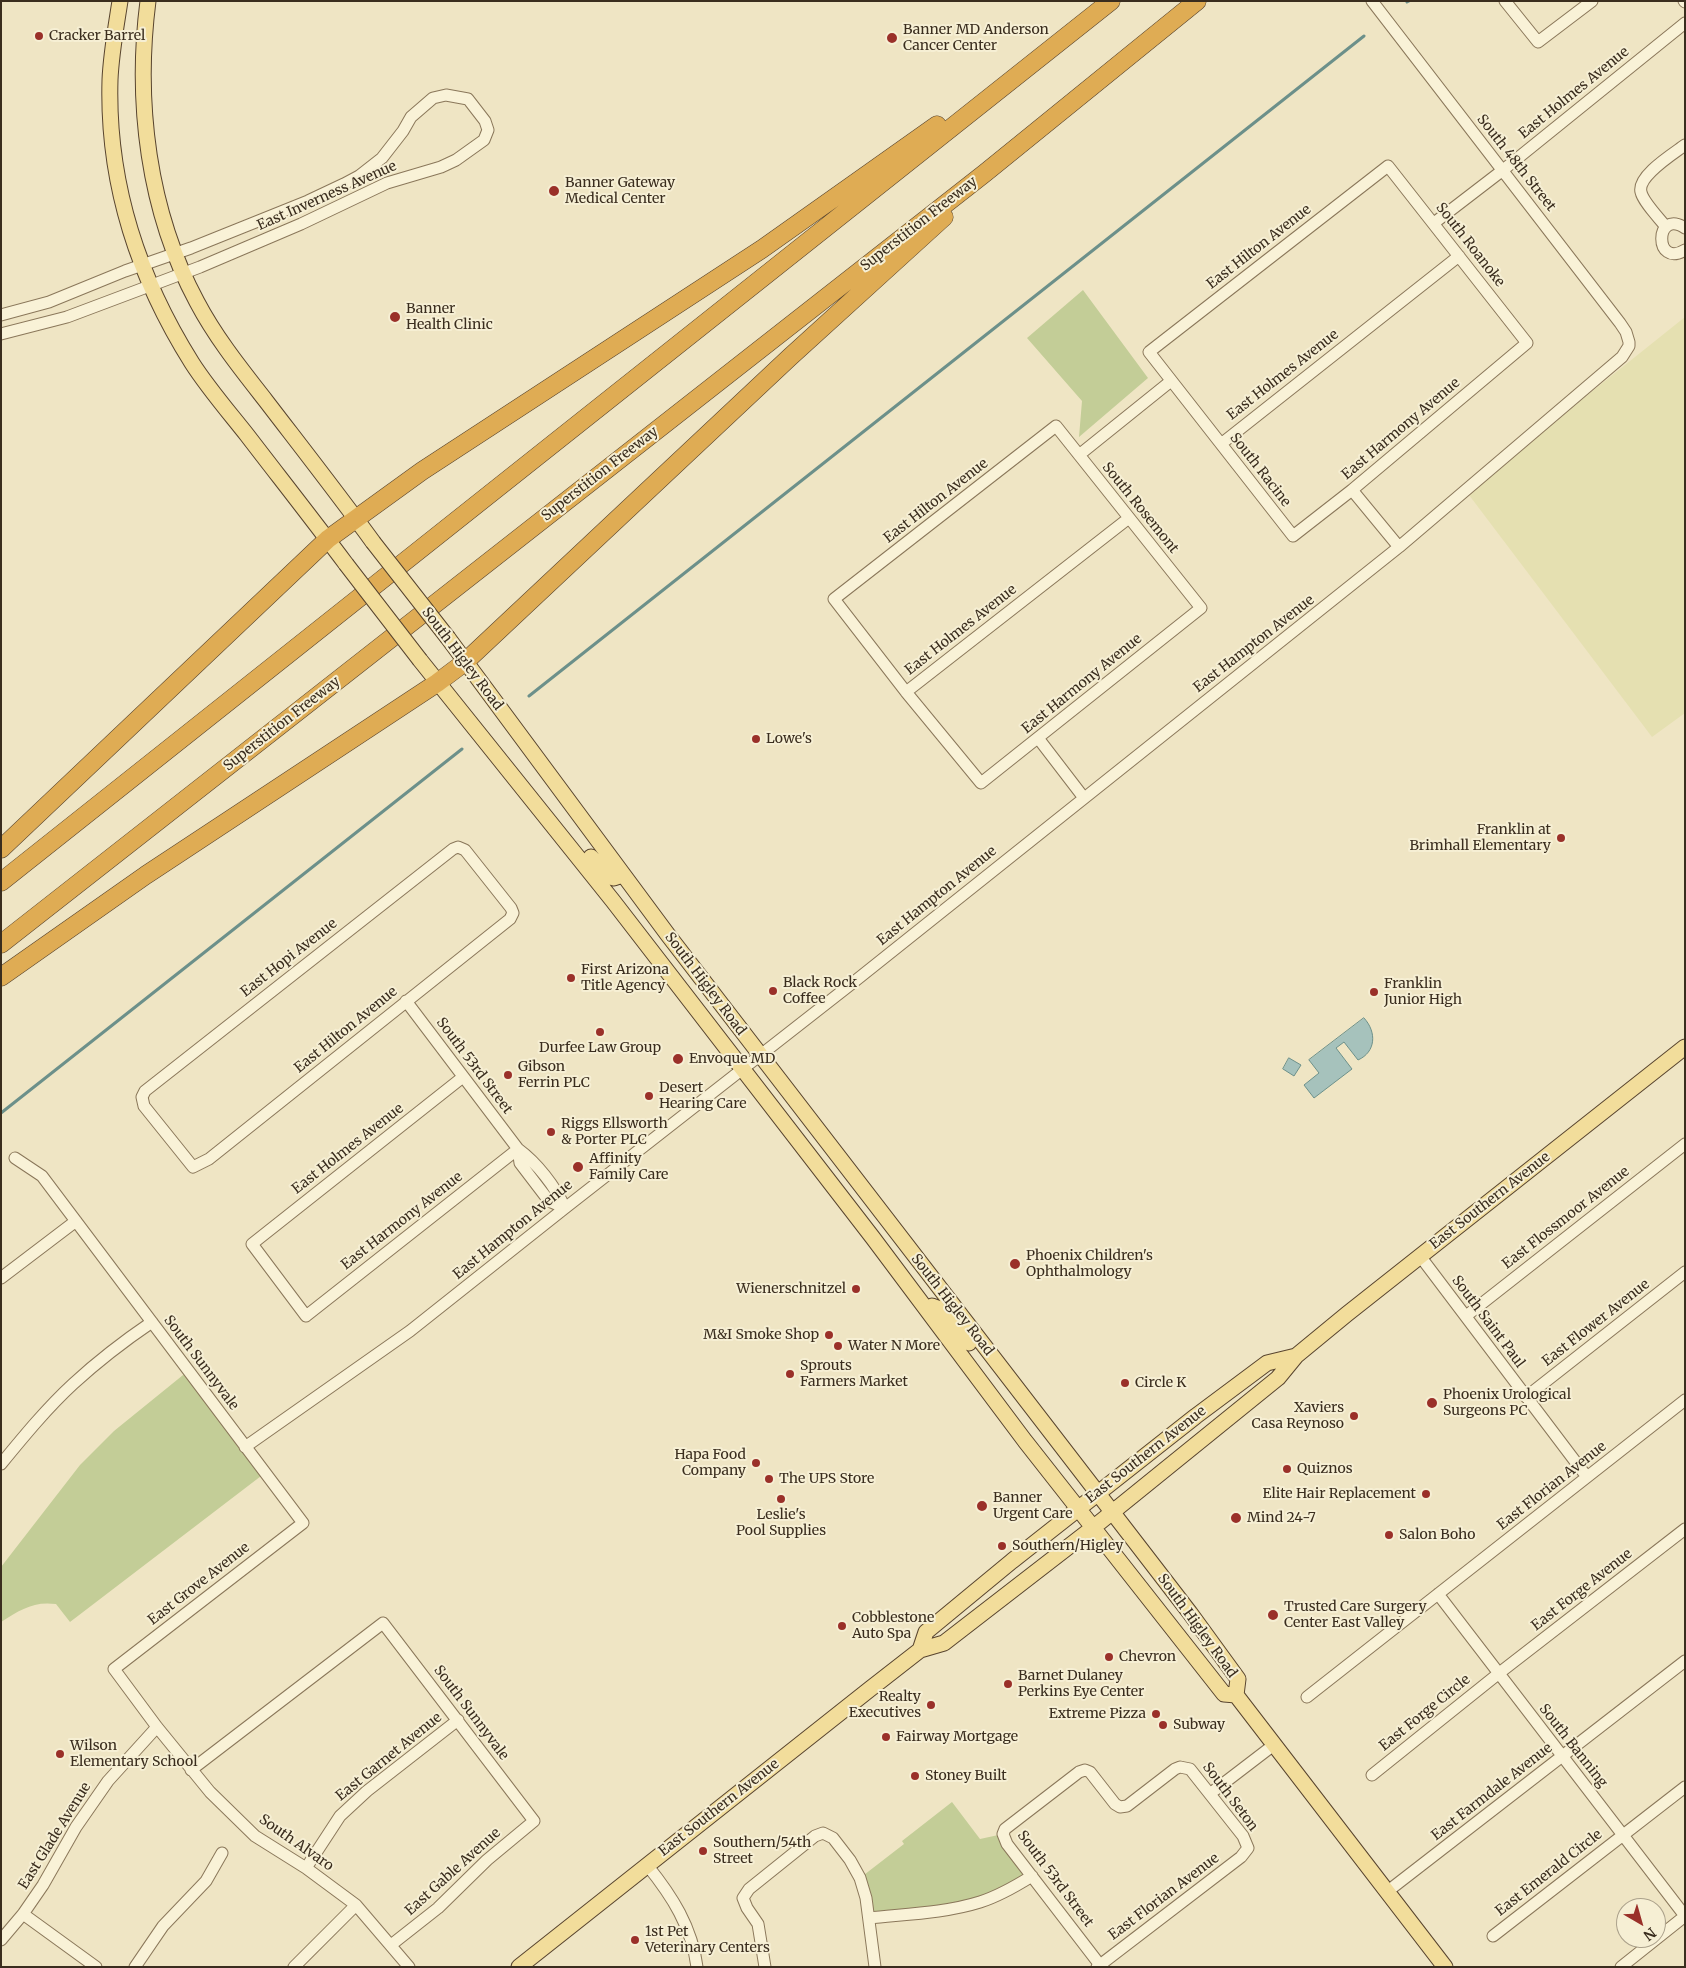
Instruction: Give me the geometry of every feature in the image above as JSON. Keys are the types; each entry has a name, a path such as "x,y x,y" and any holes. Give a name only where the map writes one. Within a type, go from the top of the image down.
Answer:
{"highway":[{"path":"1,849 311,553 328,539 422,471 762,248 1111,1"},
{"name":"Superstition Freeway","path":"1,944 985,173 1197,1"},
{"path":"1,882 1096,12"},
{"path":"1,977 146,875 437,683 465,662 790,357 973,191 985,173"}],"main road":[{"name":"South Higley Road","path":"120,1 110,78 111,132 120,194 132,237 150,285 175,334 207,384 437,683 614,901 1078,1509 1224,1694 1236,1695"},
{"name":"South Higley Road","path":"148,1 143,56 146,127 158,198 179,264 197,303 227,350 448,638 623,876 1112,1512 1238,1679 1236,1695 1444,1966"},
{"path":"527,794 551,808 603,872 614,878 623,876"},
{"name":"East Southern Avenue","path":"519,1967 920,1650 944,1643 1094,1527 1278,1378 1296,1356 1685,1047"},
{"path":"873,1238 891,1244 925,1288 929,1291 939,1289"},
{"path":"928,1310 932,1306 940,1309 978,1355 1001,1369"},
{"name":"East Southern Avenue","path":"920,1650 926,1632 1196,1416 1267,1363 1296,1356"}],"street":[{"name":"South 48th Street","path":"1372,1 1620,323 1626,332 1629,346"},
{"path":"1505,1 1538,42 1592,1"},
{"name":"East Holmes Avenue","path":"1434,223 1503,170 1685,23"},
{"name":"East Inverness Avenue","path":"1,315 49,302 142,266 179,264 292,228 387,183 459,159 484,140 488,130 485,120 468,99 446,95 433,98 411,116 403,131 382,158 359,176 179,264 150,285 67,317 1,334"},
{"path":"1666,227 1640,192 1641,186 1646,175 1685,145"},
{"name":"South Roanoke","path":"1388,166 1527,343"},
{"name":"East Hilton Avenue","path":"1148,352 1388,166"},
{"path":"1685,228 1675,224 1666,227 1660,239 1666,251 1675,254 1685,250"},
{"name":"East Holmes Avenue","path":"1220,444 1459,256"},
{"name":"East Harmony Avenue","path":"1293,536 1352,490 1527,343"},
{"name":"East Hampton Avenue","path":"245,1447 410,1331 1084,798 1398,547 1585,388 1616,364 1626,353 1629,346"},
{"name":"South Racine","path":"1148,352 1293,536"},
{"path":"1079,455 1172,381"},
{"name":"East Hilton Avenue","path":"906,692 834,600 1056,426"},
{"name":"South Rosemont","path":"1056,426 1200,608"},
{"path":"1352,490 1398,547"},
{"name":"East Holmes Avenue","path":"906,692 1129,518"},
{"name":"East Harmony Avenue","path":"906,692 981,783 1200,608"},
{"path":"1038,738 1084,798"},
{"name":"East Hilton Avenue","path":"193,1168 209,1159 510,919 513,912 465,850 458,847"},
{"name":"East Hopi Avenue","path":"193,1168 144,1106 142,1097 145,1091 445,855 458,847"},
{"name":"South 53rd Street","path":"406,1001 518,1149 520,1163 558,1194 564,1208"},
{"name":"East Holmes Avenue","path":"306,1316 252,1244 463,1077"},
{"name":"East Flossmoor Avenue","path":"1466,1316 1685,1144"},
{"name":"East Harmony Avenue","path":"306,1316 518,1149"},
{"name":"South Sunnyvale","path":"15,1158 42,1176 303,1523"},
{"path":"1,1278 76,1221"},
{"name":"South Saint Paul","path":"1420,1256 1587,1477"},
{"name":"East Flower Avenue","path":"1526,1397 1685,1272"},
{"path":"1,1464 29,1429 72,1384 114,1348 152,1322"},
{"name":"East Florian Avenue","path":"1307,1697 1685,1400"},
{"name":"East Grove Avenue","path":"114,1669 303,1523"},
{"name":"East Forge Avenue","path":"1498,1674 1685,1529"},
{"name":"South Banning","path":"1438,1594 1562,1757 1624,1834 1685,1916"},
{"name":"South Sunnyvale","path":"191,1770 383,1623 534,1821"},
{"name":"East Farmdale Avenue","path":"1388,1891 1685,1660"},
{"name":"South Alvaro","path":"114,1669 157,1727 210,1792 256,1836 306,1868 356,1905 409,1967"},
{"name":"East Forge Circle","path":"1372,1776 1498,1674"},
{"name":"East Garnet Avenue","path":"306,1868 340,1816 367,1791 458,1720"},
{"name":"East Glade Avenue","path":"1,1940 23,1914 43,1885 76,1827 108,1781 157,1727"},
{"path":"1210,1793 1275,1744"},
{"name":"South Seton","path":"1003,1834 1010,1825 1079,1772 1085,1770 1090,1772 1115,1804 1120,1807 1127,1806 1175,1769 1184,1767 1194,1772 1243,1836 1248,1848"},
{"name":"East Emerald Circle","path":"1494,1936 1685,1787"},
{"name":"East Gable Avenue","path":"391,1945 438,1908 487,1860 534,1821"},
{"path":"765,1967 758,1924 743,1898 749,1888 815,1836 823,1833 833,1838 850,1860 860,1878 869,1918 875,1967"},
{"name":"South 53rd Street","path":"1003,1834 1007,1844 1099,1966"},
{"name":"East Florian Avenue","path":"1099,1966 1241,1857 1248,1848"},
{"path":"135,1967 162,1926 206,1881 222,1853"},
{"path":"647,1865 666,1889 688,1928 695,1953 696,1967"},
{"path":"869,1918 949,1908 980,1902 1008,1891 1032,1876"},
{"path":"294,1967 356,1905"},
{"path":"23,1914 96,1967"},
{"path":"1621,1967 1685,1916"}],"shaded area":[{"path":"1685,317 1685,713 1652,737 1469,495 1585,397"}],"green space":[{"path":"1083,290 1148,378 1079,437 1082,401 1027,338"},
{"path":"188,1371 265,1473 70,1622 56,1604 48,1603 27,1607 1,1622 1,1567 80,1465 114,1431"},
{"path":"952,1802 980,1839 1003,1834 1032,1876 979,1902 869,1918 860,1878 904,1844 902,1841"}],"water":[{"path":"1364,1018 1373,1035 1373,1041 1368,1052 1358,1060 1344,1042 1336,1048 1352,1069 1314,1098 1304,1085 1319,1073 1309,1060"},
{"path":"1289,1058 1301,1065 1294,1076 1283,1069"}],"waterway":[{"path":"529,696 1364,36"},
{"path":"1,1113 462,749"}],"place":[{"name":"Cracker Barrel","path":"39,36"},
{"name":"Banner MD Anderson Cancer Center","path":"892,38"},
{"name":"Banner Gateway Medical Center","path":"554,191"},
{"name":"Banner Health Clinic","path":"395,317"},
{"name":"Lowe's","path":"756,739"},
{"name":"Franklin at Brimhall Elementary","path":"1561,838"},
{"name":"First Arizona Title Agency","path":"571,978"},
{"name":"Black Rock Coffee","path":"773,991"},
{"name":"Franklin Junior High","path":"1374,992"},
{"name":"Durfee Law Group","path":"600,1032"},
{"name":"Envoque MD","path":"678,1059"},
{"name":"Gibson Ferrin PLC","path":"508,1075"},
{"name":"Desert Hearing Care","path":"649,1096"},
{"name":"Riggs Ellsworth & Porter PLC","path":"551,1132"},
{"name":"Affinity Family Care","path":"578,1167"},
{"name":"Phoenix Children's Ophthalmology","path":"1015,1264"},
{"name":"Wienerschnitzel","path":"856,1289"},
{"name":"M&I Smoke Shop","path":"829,1335"},
{"name":"Water N More","path":"838,1346"},
{"name":"Sprouts Farmers Market","path":"790,1374"},
{"name":"Circle K","path":"1125,1383"},
{"name":"Phoenix Urological Surgeons PC","path":"1432,1403"},
{"name":"Xaviers Casa Reynoso","path":"1354,1416"},
{"name":"Hapa Food Company","path":"756,1463"},
{"name":"Quiznos","path":"1287,1469"},
{"name":"The UPS Store","path":"769,1479"},
{"name":"Elite Hair Replacement","path":"1426,1494"},
{"name":"Leslie's Pool Supplies","path":"781,1499"},
{"name":"Banner Urgent Care","path":"982,1506"},
{"name":"Mind 24-7","path":"1236,1518"},
{"name":"Salon Boho","path":"1389,1535"},
{"name":"Southern/Higley","path":"1002,1546"},
{"name":"Trusted Care Surgery Center East Valley","path":"1273,1615"},
{"name":"Cobblestone Auto Spa","path":"842,1626"},
{"name":"Chevron","path":"1109,1657"},
{"name":"Barnet Dulaney Perkins Eye Center","path":"1008,1684"},
{"name":"Realty Executives","path":"931,1705"},
{"name":"Extreme Pizza","path":"1156,1714"},
{"name":"Subway","path":"1163,1725"},
{"name":"Fairway Mortgage","path":"886,1737"},
{"name":"Wilson Elementary School","path":"60,1754"},
{"name":"Stoney Built","path":"915,1776"},
{"name":"Southern/54th Street","path":"703,1851"},
{"name":"1st Pet Veterinary Centers","path":"635,1940"}]}
